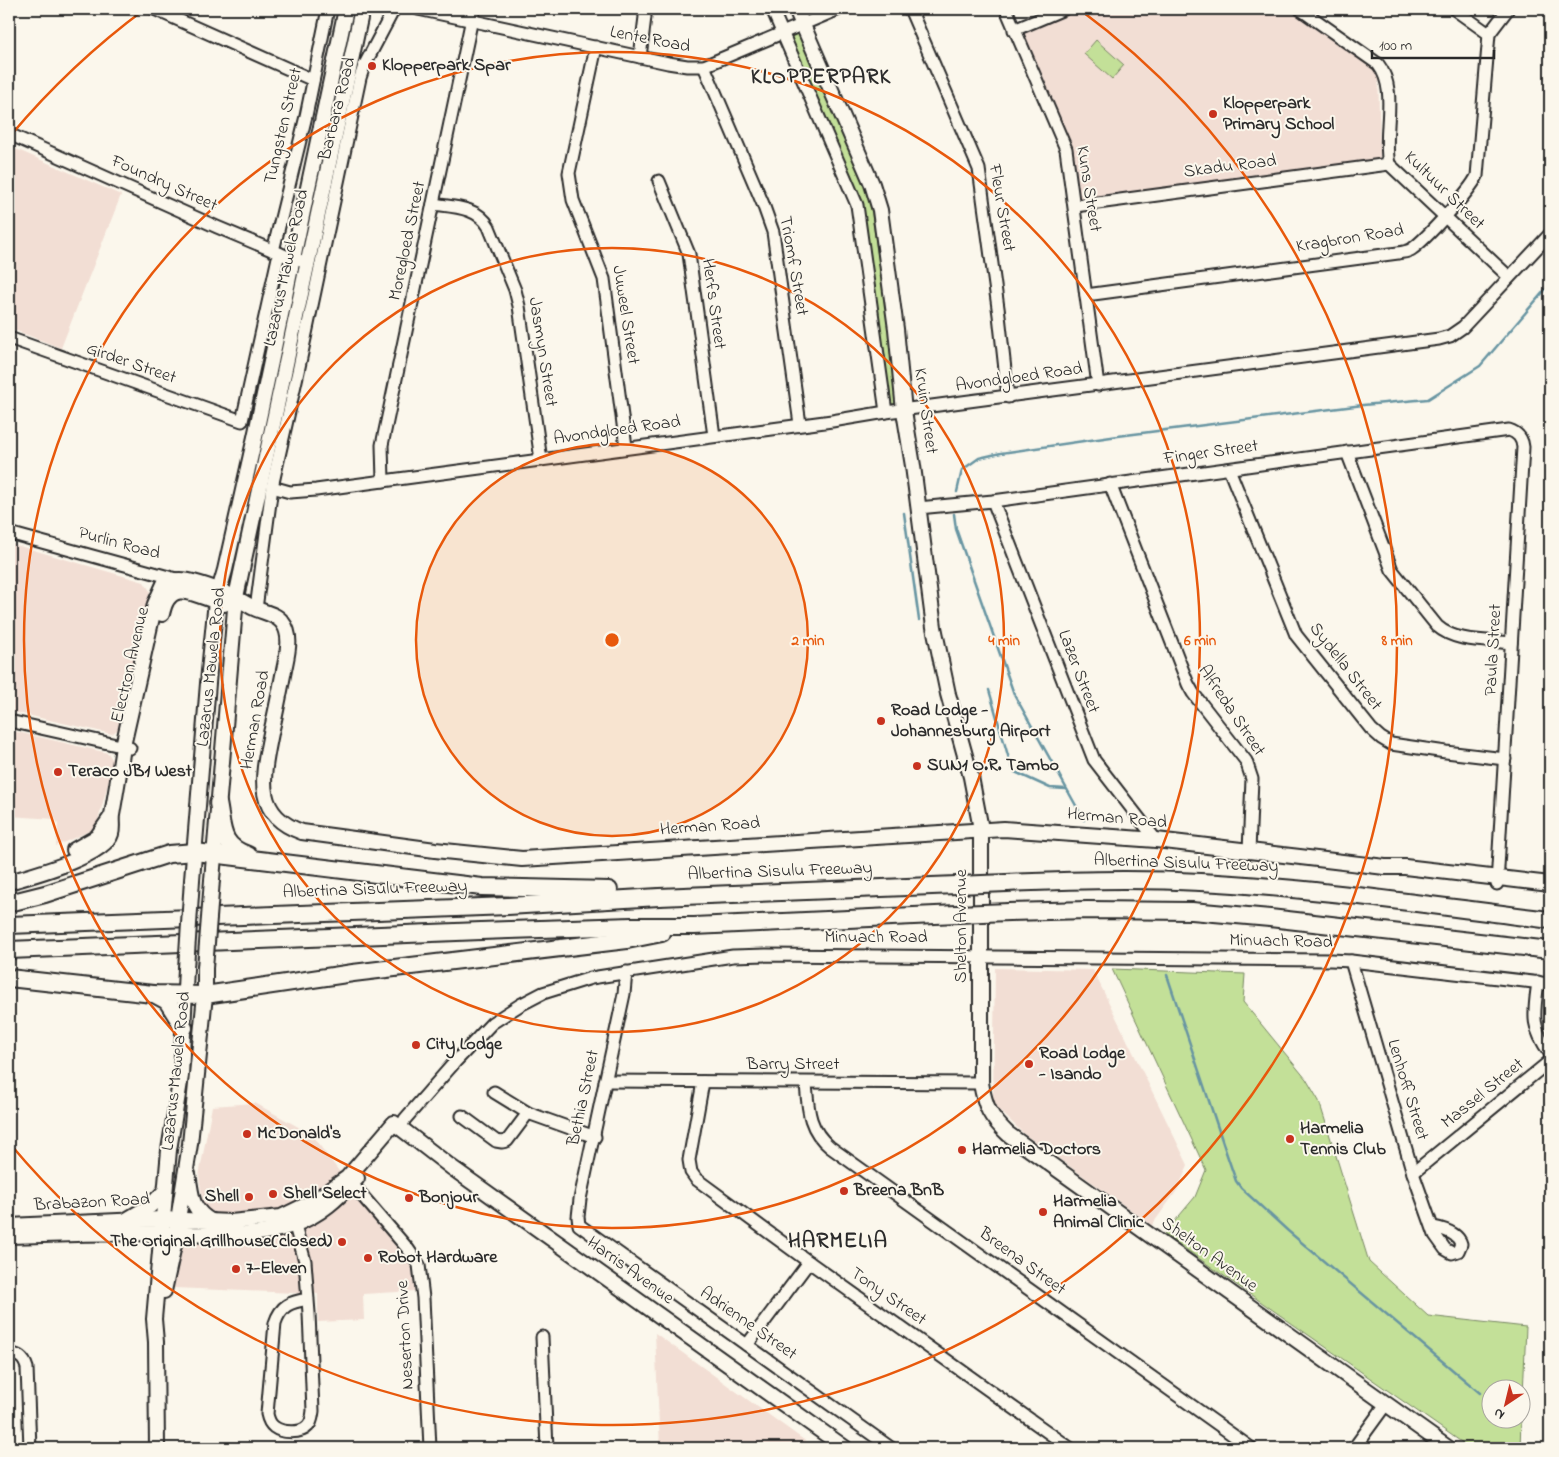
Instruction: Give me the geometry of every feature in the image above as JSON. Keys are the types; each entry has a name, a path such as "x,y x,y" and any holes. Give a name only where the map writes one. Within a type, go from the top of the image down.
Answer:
{"highway":[{"path":"218,803 224,836 228,843 238,850 267,860"},
{"path":"9,904 169,854 194,852 482,886 622,891 659,897"},
{"name":"Albertina Sisulu Freeway","path":"9,925 1137,879 1276,887 1550,920"},
{"path":"9,950 1087,910 1192,911 1550,950"},
{"path":"9,978 153,994 204,995 362,972 627,940 694,926"},
{"path":"153,994 167,1000 184,1028"}],"main road":[{"name":"Lazarus Mawela Road","path":"156,1342 154,1319 162,1219 169,1150 181,1076 194,852 217,596 255,438 346,9"},
{"path":"339,41 354,9"},
{"name":"Lazarus Mawela Road","path":"156,1342 186,1168 204,995 235,608 362,9"},
{"name":"Kruin Street","path":"796,9 872,184 880,210 896,330 904,411 934,627 942,671 971,777 981,829"},
{"name":"Purlin Road","path":"176,579 217,596"},
{"name":"Electron Avenue","path":"9,882 44,872 102,846 111,834 112,817 122,762 157,596 164,584 176,579"},
{"name":"Electron Avenue","path":"126,747 146,688 164,604 167,598 176,592 217,596"},
{"name":"Herman Road","path":"217,596 235,608 259,610 281,620 285,627 288,642 267,755 264,789 267,801 275,816 290,828 302,832 435,850 522,858 1004,828 1156,840 1249,850 1385,867 1405,873 1550,884"},
{"path":"235,608 259,610"},
{"name":"Shelton Avenue","path":"981,829 981,1084 985,1104 990,1114 1008,1134 1448,1448"},
{"name":"Herman Road","path":"1497,881 1550,890"},
{"path":"176,1227 261,1233 293,1219 314,1202 349,1181 400,1123"},
{"name":"Harris Avenue","path":"400,1123 451,1167 845,1448"},
{"path":"186,1168 195,1207 201,1216 211,1221"},
{"path":"125,1221 150,1206 165,1191"},
{"path":"176,1227 211,1221 256,1220 281,1217 293,1219"},
{"name":"Brabazon Road","path":"9,1226 162,1219 176,1227"},
{"name":"Brabazon Road","path":"9,1236 161,1233 176,1227"},
{"path":"156,1342 157,1448"}],"street":[{"path":"154,9 313,80"},
{"name":"Tungsten Street","path":"242,421 328,9"},
{"name":"Barbara Road","path":"259,610 272,487 360,78 364,66 394,9"},
{"name":"Lente Road","path":"418,9 640,58 678,65 704,66 839,9"},
{"name":"Moregloed Street","path":"383,481 382,444 474,9"},
{"path":"640,58 645,23 644,9"},
{"path":"772,9 857,205 886,412"},
{"name":"Fleur Street","path":"910,9 979,169 1008,397"},
{"name":"Kuns Street","path":"1006,9 1066,149 1098,385"},
{"path":"1014,30 1064,9"},
{"name":"Kultuur Street","path":"1300,9 1382,68 1388,87 1386,152 1389,164 1509,277"},
{"path":"1454,9 1489,34 1508,9"},
{"name":"Kragbron Road","path":"1086,295 1406,252 1414,247 1473,184 1478,172 1489,34"},
{"name":"Juweel Street","path":"596,47 569,173 573,200 604,279 626,447"},
{"name":"Triomf Street","path":"704,66 763,204 773,232 800,424"},
{"name":"Foundry Street","path":"9,134 276,252 307,262"},
{"name":"Skadu Road","path":"1075,206 1389,164"},
{"name":"Herfs Street","path":"659,181 689,254 714,436"},
{"name":"Jasmyn Street","path":"433,204 469,210 479,215 487,223 515,290 519,306 541,460"},
{"name":"Avondgloed Road","path":"272,487 290,492 383,481 1439,339 1450,336 1463,327 1550,234"},
{"name":"Girder Street","path":"9,338 242,421"},
{"name":"Finger Street","path":"918,508 993,501 1508,430"},
{"name":"Paula Street","path":"1497,881 1523,447 1520,436 1508,430"},
{"path":"1348,452 1392,570 1437,626 1446,633 1458,637 1511,643"},
{"name":"Sydella Street","path":"1229,469 1296,635 1380,738 1391,744 1505,759"},
{"name":"Alfreda Street","path":"1110,484 1185,677 1193,693 1246,760 1250,770 1252,779 1249,850"},
{"name":"Lazer Street","path":"993,501 1094,760 1156,840"},
{"name":"Purlin Road","path":"9,533 176,579"},
{"path":"9,720 126,747"},
{"name":"Minuach Road","path":"400,1123 492,1023 520,1004 543,993 591,978 733,956 1351,961 1550,984"},
{"name":"Lenhoff Street","path":"1351,961 1413,1173 1433,1227"},
{"name":"Bethia Street","path":"584,1229 579,1225 578,1217 624,994 626,972"},
{"path":"1538,982 1534,1022 1541,1041 1550,1053"},
{"name":"Massel Street","path":"1413,1173 1550,1061"},
{"name":"Barry Street","path":"605,1081 981,1084"},
{"name":"Tony Street","path":"703,1082 689,1160 692,1176 808,1262 1070,1448"},
{"name":"Breena Street","path":"806,1082 808,1111 811,1122 817,1134 830,1147 1250,1448"},
{"path":"494,1092 528,1113 595,1137"},
{"path":"462,1116 496,1141 502,1142 508,1139 528,1113"},
{"name":"Neserton Drive","path":"349,1181 408,1249 418,1265 423,1298 430,1448"},
{"path":"293,1219 305,1261 308,1299 312,1416 310,1423 305,1429 283,1431 273,1426 266,1414 275,1323 278,1313 287,1305 295,1301 308,1299"},
{"name":"Adrienne Street","path":"584,1229 891,1448"},
{"path":"747,1345 808,1262"},
{"path":"542,1337 547,1448"},
{"path":"9,1354 20,1356 27,1368 30,1448"},
{"path":"1354,1448 1386,1404"}],"shaded area":[{"name":"Klopperpark Primary School","path":"1053,9 1302,9 1378,64 1380,165 1077,200 1014,26"},
{"path":"9,146 121,195 61,348 9,328"},
{"path":"9,543 144,582 150,591 121,727 112,734 9,711"},
{"path":"9,730 108,753 114,762 96,828 56,846 58,824 55,819 9,816"},
{"path":"995,968 1093,970 1188,1165 1178,1189 1152,1225 1024,1134 993,1104"},
{"path":"255,1103 311,1134 412,1268 415,1291 363,1294 364,1320 318,1322 318,1294 174,1288 182,1233 207,1233 199,1176 212,1106"},
{"path":"655,1333 815,1448 660,1448"}],"green space":[{"path":"793,34 801,35 868,188 899,401 897,404 891,404 862,207 791,40"},
{"path":"1096,40 1124,65 1112,79 1084,54"},
{"path":"1112,969 1245,974 1243,1002 1306,1079 1319,1101 1369,1262 1428,1316 1526,1327 1524,1380 1482,1380 1482,1430 1521,1430 1520,1448 1470,1448 1164,1234 1195,1197 1206,1170"}],"waterway":[{"path":"957,492 962,470 979,458 1001,453 1363,405 1428,399 1480,366 1550,284"},
{"path":"904,513 919,620"},
{"path":"954,514 956,529 1014,694 1084,820"},
{"path":"989,690 1009,759 1015,772 1050,788 1066,789"},
{"path":"1167,975 1236,1181 1241,1188 1288,1231 1480,1393"}],"place":[{"name":"Klopperpark Spar","path":"372,66"},
{"name":"Klopperpark Primary School","path":"1213,114"},
{"name":"Road Lodge - Johannesburg Airport","path":"881,721"},
{"name":"SUN1 O.R. Tambo","path":"917,766"},
{"name":"Teraco JB1 West","path":"58,772"},
{"name":"City Lodge","path":"416,1045"},
{"name":"Road Lodge - Isando","path":"1029,1064"},
{"name":"McDonald's","path":"247,1134"},
{"name":"Harmelia Tennis Club","path":"1290,1139"},
{"name":"Harmelia Doctors","path":"962,1150"},
{"name":"Breena BnB","path":"844,1191"},
{"name":"Shell Select","path":"273,1194"},
{"name":"Shell","path":"249,1197"},
{"name":"Bonjour","path":"409,1198"},
{"name":"Harmelia Animal Clinic","path":"1043,1212"},
{"name":"The Original Grillhouse(closed)","path":"342,1242"},
{"name":"Robot Hardware","path":"368,1258"},
{"name":"7-Eleven","path":"236,1269"}],"district":[{"name":"KLOPPERPARK","path":"821,78"},
{"name":"HARMELIA","path":"838,1242"}]}
